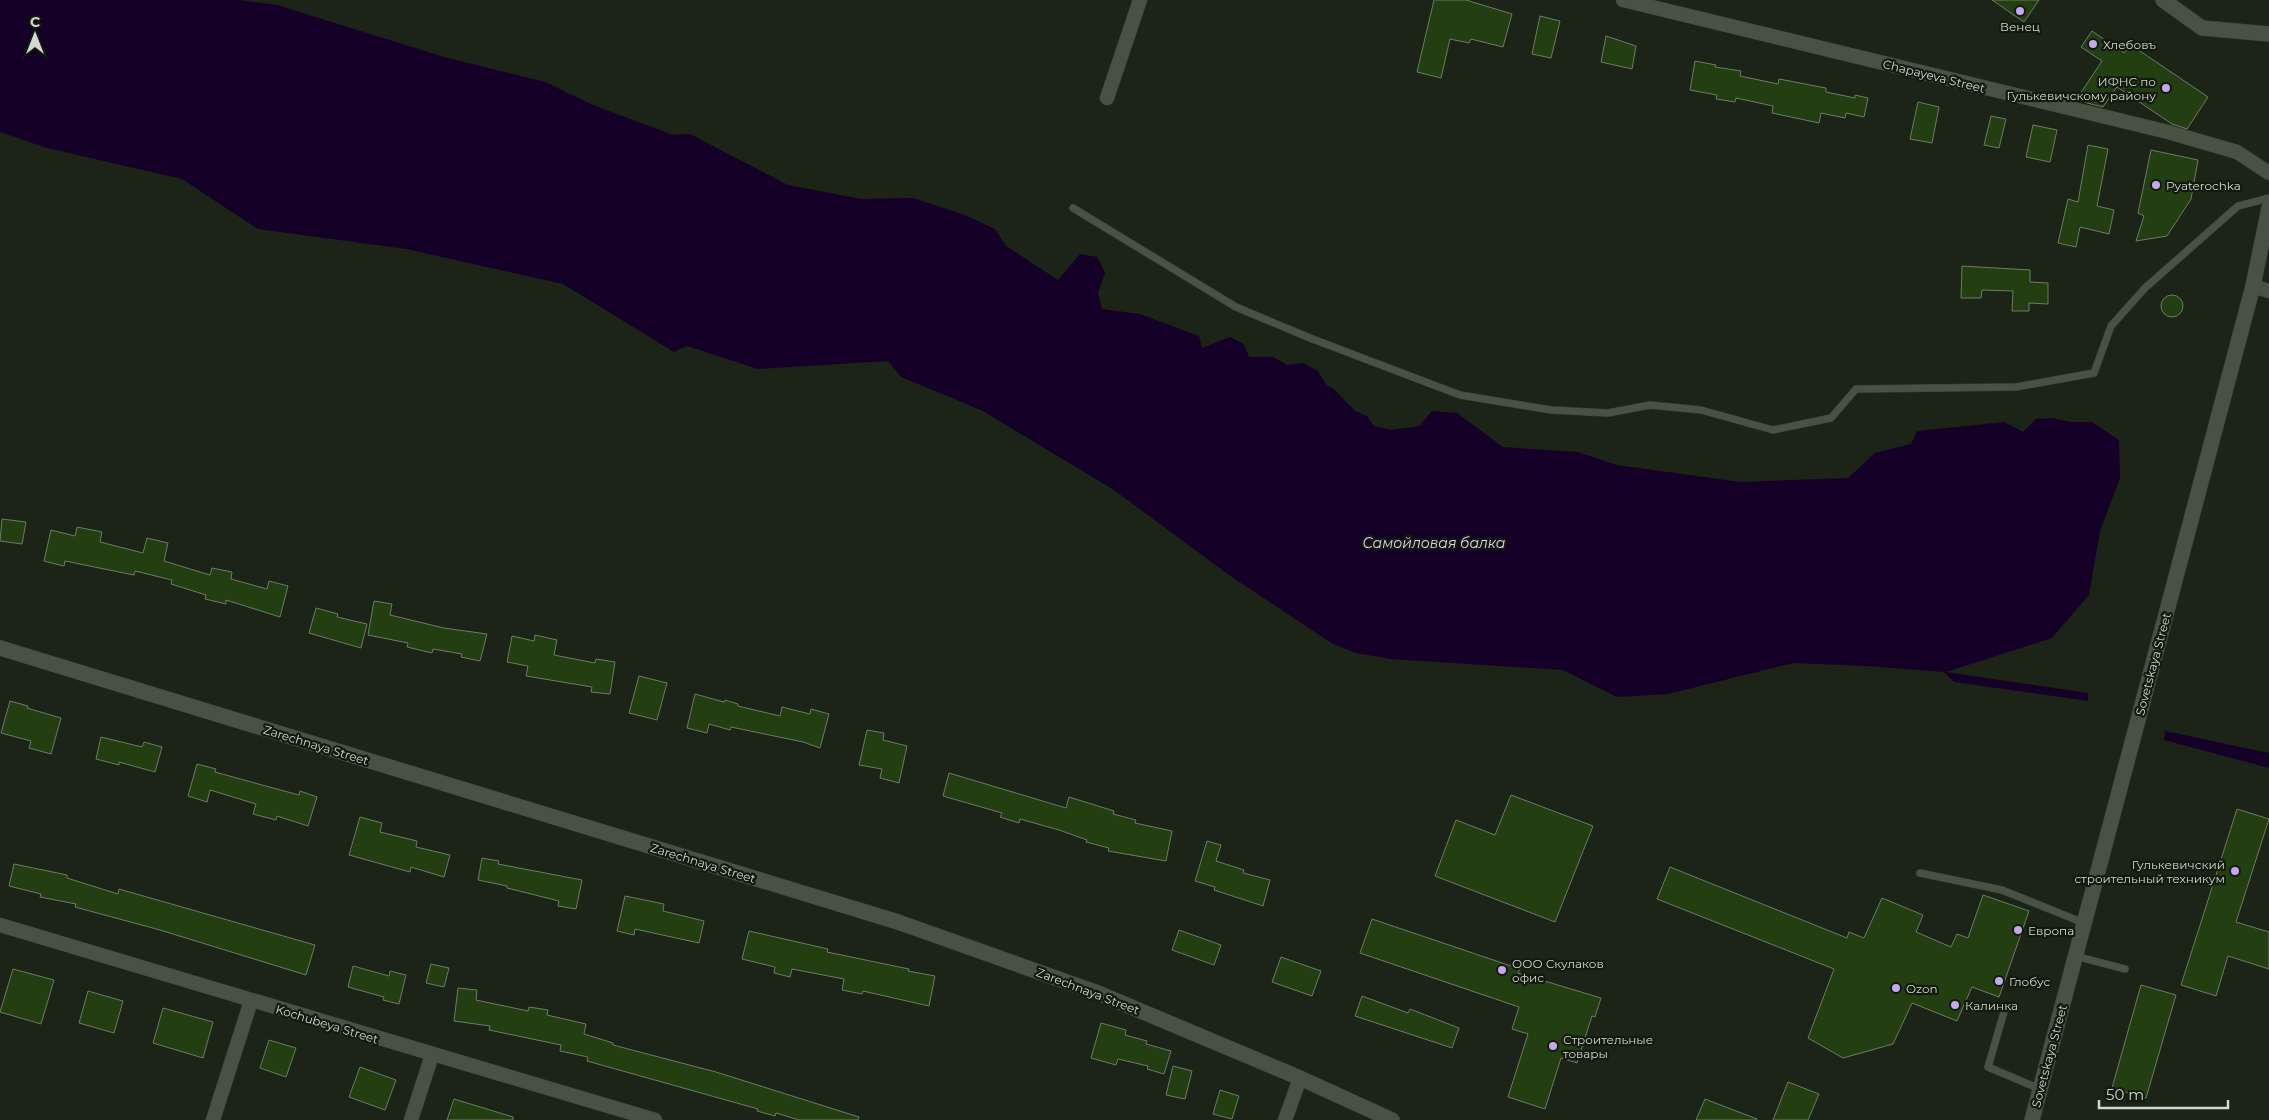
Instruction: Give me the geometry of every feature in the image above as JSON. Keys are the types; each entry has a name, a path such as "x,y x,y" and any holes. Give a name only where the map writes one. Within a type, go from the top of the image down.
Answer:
{"main road":[{"path":"2163,0 2202,28 2269,34"},
{"name":"Sovetskaya Street","path":"2032,1120 2253,286 2269,208"},
{"name":"Zarechnaya Street","path":"0,648 898,922 1098,993 1300,1078 1392,1120"}],"street":[{"path":"1107,98 1140,0"},
{"name":"Chapayeva Street","path":"1623,0 2168,132 2237,152 2269,173"},
{"path":"2253,286 2269,291"},
{"name":"Kochubeya Street","path":"0,925 250,1001 655,1120"},
{"path":"213,1120 250,1001"},
{"path":"411,1120 432,1055"},
{"path":"1285,1120 1300,1078"}],"lane":[{"path":"1073,208 1236,307 1310,338 1460,395 1551,410 1608,413 1650,405 1701,410 1772,430 1831,418 1856,390 2016,388 2094,372 2111,326 2145,288 2238,206 2269,198"},
{"path":"1920,873 2002,890 2084,923"},
{"path":"2075,956 2125,969"},
{"path":"2004,1012 1988,1067 2040,1089"}],"water":[{"name":"Самойловая балка","path":"0,0 239,0 277,5 444,57 545,82 593,105 673,135 690,134 788,185 861,199 913,198 965,215 995,229 1006,246 1058,280 1080,254 1097,257 1105,273 1098,293 1102,309 1140,314 1199,336 1202,348 1230,337 1244,344 1249,357 1273,357 1287,365 1303,363 1318,371 1327,386 1333,388 1355,411 1367,416 1374,426 1391,430 1419,426 1432,411 1457,413 1503,447 1578,452 1617,465 1740,482 1848,478 1875,453 1911,444 1917,431 2004,422 2023,432 2036,419 2052,418 2070,422 2092,422 2119,440 2120,478 2100,531 2089,595 2052,638 1946,672 2088,693 2088,701 1954,682 1944,672 1793,663 1668,694 1617,697 1563,670 1391,659 1356,653 1333,644 1229,575 1114,490 981,410 901,377 888,361 758,369 687,346 674,352 563,284 406,249 258,229 182,179 47,148 0,132"},
{"path":"2165,731 2269,753 2269,768 2164,740"}],"building":[{"path":"1434,0 1466,0 1512,14 1503,47 1471,39 1469,43 1450,39 1441,78 1417,72"},
{"name":"Венец","path":"1992,0 2039,0 2024,22"},
{"path":"1540,16 1560,21 1551,58 1532,54"},
{"path":"2092,31 2124,53 2131,45 2208,97 2187,129 2172,124 2117,87 2103,107 2087,103 2078,97 2102,61 2081,47"},
{"path":"1606,36 1636,46 1632,69 1601,62"},
{"path":"1695,61 1716,65 1715,67 1741,71 1740,76 1778,84 1779,79 1826,88 1826,92 1855,98 1855,95 1868,98 1864,117 1846,113 1845,118 1821,113 1819,123 1772,113 1773,106 1736,98 1735,102 1716,99 1717,95 1690,90"},
{"path":"1918,102 1939,107 1932,143 1910,139"},
{"path":"1991,116 2006,119 1999,148 1984,145"},
{"path":"2033,125 2057,130 2050,162 2026,157"},
{"path":"2088,145 2108,149 2097,206 2114,210 2109,234 2080,227 2076,247 2058,243 2068,199 2078,202"},
{"path":"2151,150 2198,160 2191,199 2167,236 2136,241 2144,216 2138,213"},
{"path":"1962,266 2030,270 2030,282 2048,283 2048,304 2029,303 2029,311 2012,311 2013,291 1982,290 1981,298 1961,298"},
{"path":"2172,295 2180,298 2183,306 2180,314 2172,317 2164,314 2161,306 2164,298"},
{"path":"2,519 26,522 22,544 0,541"},
{"path":"77,527 102,532 100,542 143,553 147,538 168,543 164,561 210,575 212,568 232,572 231,579 267,589 269,581 288,586 280,617 226,600 226,604 205,599 206,595 171,584 172,580 135,571 134,575 65,561 64,566 44,561 51,530 75,536"},
{"path":"374,601 392,604 390,615 444,628 487,634 480,661 461,657 462,654 433,649 432,653 407,647 408,643 368,635"},
{"path":"316,608 338,614 337,617 367,624 361,648 309,633"},
{"path":"535,635 557,640 554,655 595,663 596,659 615,662 610,694 591,692 592,687 526,676 528,666 507,662 512,636 534,641"},
{"path":"639,676 667,683 657,720 629,713"},
{"path":"695,694 724,702 725,700 738,704 738,706 780,716 782,707 810,714 811,709 829,714 820,748 803,742 731,727 730,730 709,724 707,733 687,728"},
{"path":"10,701 61,718 51,754 29,748 31,741 1,733"},
{"path":"867,730 884,733 883,740 907,746 899,783 880,778 882,769 859,765"},
{"path":"101,737 142,747 144,742 162,747 155,772 119,762 119,765 96,759"},
{"path":"197,764 216,769 215,772 262,785 299,795 300,791 317,797 308,826 277,816 276,820 253,814 256,804 210,790 207,802 188,796"},
{"path":"949,773 1066,808 1069,797 1114,811 1113,814 1136,820 1135,823 1172,831 1166,861 1108,851 1109,848 1086,842 1087,840 1059,830 1020,819 1019,823 1000,817 1002,813 943,796"},
{"path":"1511,795 1593,826 1555,922 1435,876 1456,820 1495,835"},
{"name":"Гулькевичский строительный техникум","path":"2237,809 2269,819 2236,922 2269,932 2269,969 2228,956 2216,996 2181,985"},
{"path":"360,817 382,823 380,832 417,841 416,847 450,855 444,877 411,867 410,872 349,855"},
{"path":"1207,841 1221,845 1216,861 1244,870 1243,873 1270,880 1263,906 1214,890 1215,887 1195,881"},
{"path":"482,858 499,861 498,864 582,880 576,909 558,906 559,901 478,880"},
{"path":"14,864 67,875 67,878 118,894 119,889 315,945 306,975 160,930 75,907 76,904 40,897 41,894 9,886"},
{"path":"1670,867 1847,938 1849,932 1864,938 1882,898 1923,915 1916,932 1951,947 1957,934 1968,938 1983,895 2029,911 1999,997 1972,987 1957,1021 1912,1003 1893,1044 1843,1058 1808,1038 1834,969 1657,899"},
{"path":"625,896 664,904 663,911 704,921 699,943 635,929 634,935 617,931"},
{"path":"1372,919 1520,969 1518,973 1601,998 1595,1017 1592,1016 1577,1063 1561,1058 1545,1109 1508,1097 1528,1034 1512,1029 1519,1007 1360,953"},
{"path":"1179,930 1221,945 1214,965 1172,950"},
{"path":"749,931 828,949 827,952 935,976 929,1006 863,991 862,994 842,990 844,979 792,969 790,977 774,973 775,967 742,959"},
{"path":"1281,957 1321,971 1312,996 1272,982"},
{"path":"431,964 449,968 444,987 426,983"},
{"path":"353,966 389,976 390,971 406,975 399,1004 383,1000 384,997 348,987"},
{"path":"13,969 54,980 41,1024 0,1012"},
{"path":"2141,985 2176,995 2146,1098 2112,1088"},
{"path":"458,988 477,990 476,1000 528,1011 529,1007 548,1010 547,1015 586,1024 584,1034 613,1043 613,1045 716,1072 859,1117 858,1120 799,1120 776,1113 775,1116 757,1111 758,1109 587,1061 588,1057 560,1051 561,1045 489,1030 490,1026 454,1021"},
{"path":"88,991 123,1001 114,1033 79,1023"},
{"path":"1362,996 1408,1013 1410,1009 1459,1028 1452,1048 1355,1016"},
{"path":"163,1008 213,1022 203,1058 153,1043"},
{"path":"1101,1023 1126,1030 1125,1035 1147,1041 1146,1044 1171,1051 1164,1074 1147,1069 1148,1066 1118,1059 1116,1065 1091,1058"},
{"path":"269,1040 296,1048 286,1077 260,1068"},
{"path":"1173,1066 1192,1071 1185,1099 1166,1095"},
{"path":"360,1067 396,1080 385,1110 349,1097"},
{"path":"1788,1082 1819,1094 1808,1120 1773,1120"},
{"path":"1220,1090 1239,1096 1232,1119 1213,1114"},
{"path":"454,1099 513,1117 513,1120 447,1120"},
{"path":"1705,1099 1757,1119 1757,1120 1696,1120"}],"place":[{"name":"Венец","path":"2020,11"},
{"name":"Хлебовъ","path":"2093,44"},
{"name":"ИФНС по Гулькевичскому району","path":"2166,88"},
{"name":"Pyaterochka","path":"2156,185"},
{"name":"Гулькевичский строительный техникум","path":"2235,871"},
{"name":"Европа","path":"2018,930"},
{"name":"ООО Скулаков офис","path":"1502,970"},
{"name":"Глобус","path":"1999,981"},
{"name":"Ozon","path":"1896,988"},
{"name":"Калинка","path":"1955,1005"},
{"name":"Строительные товары","path":"1553,1046"}]}
